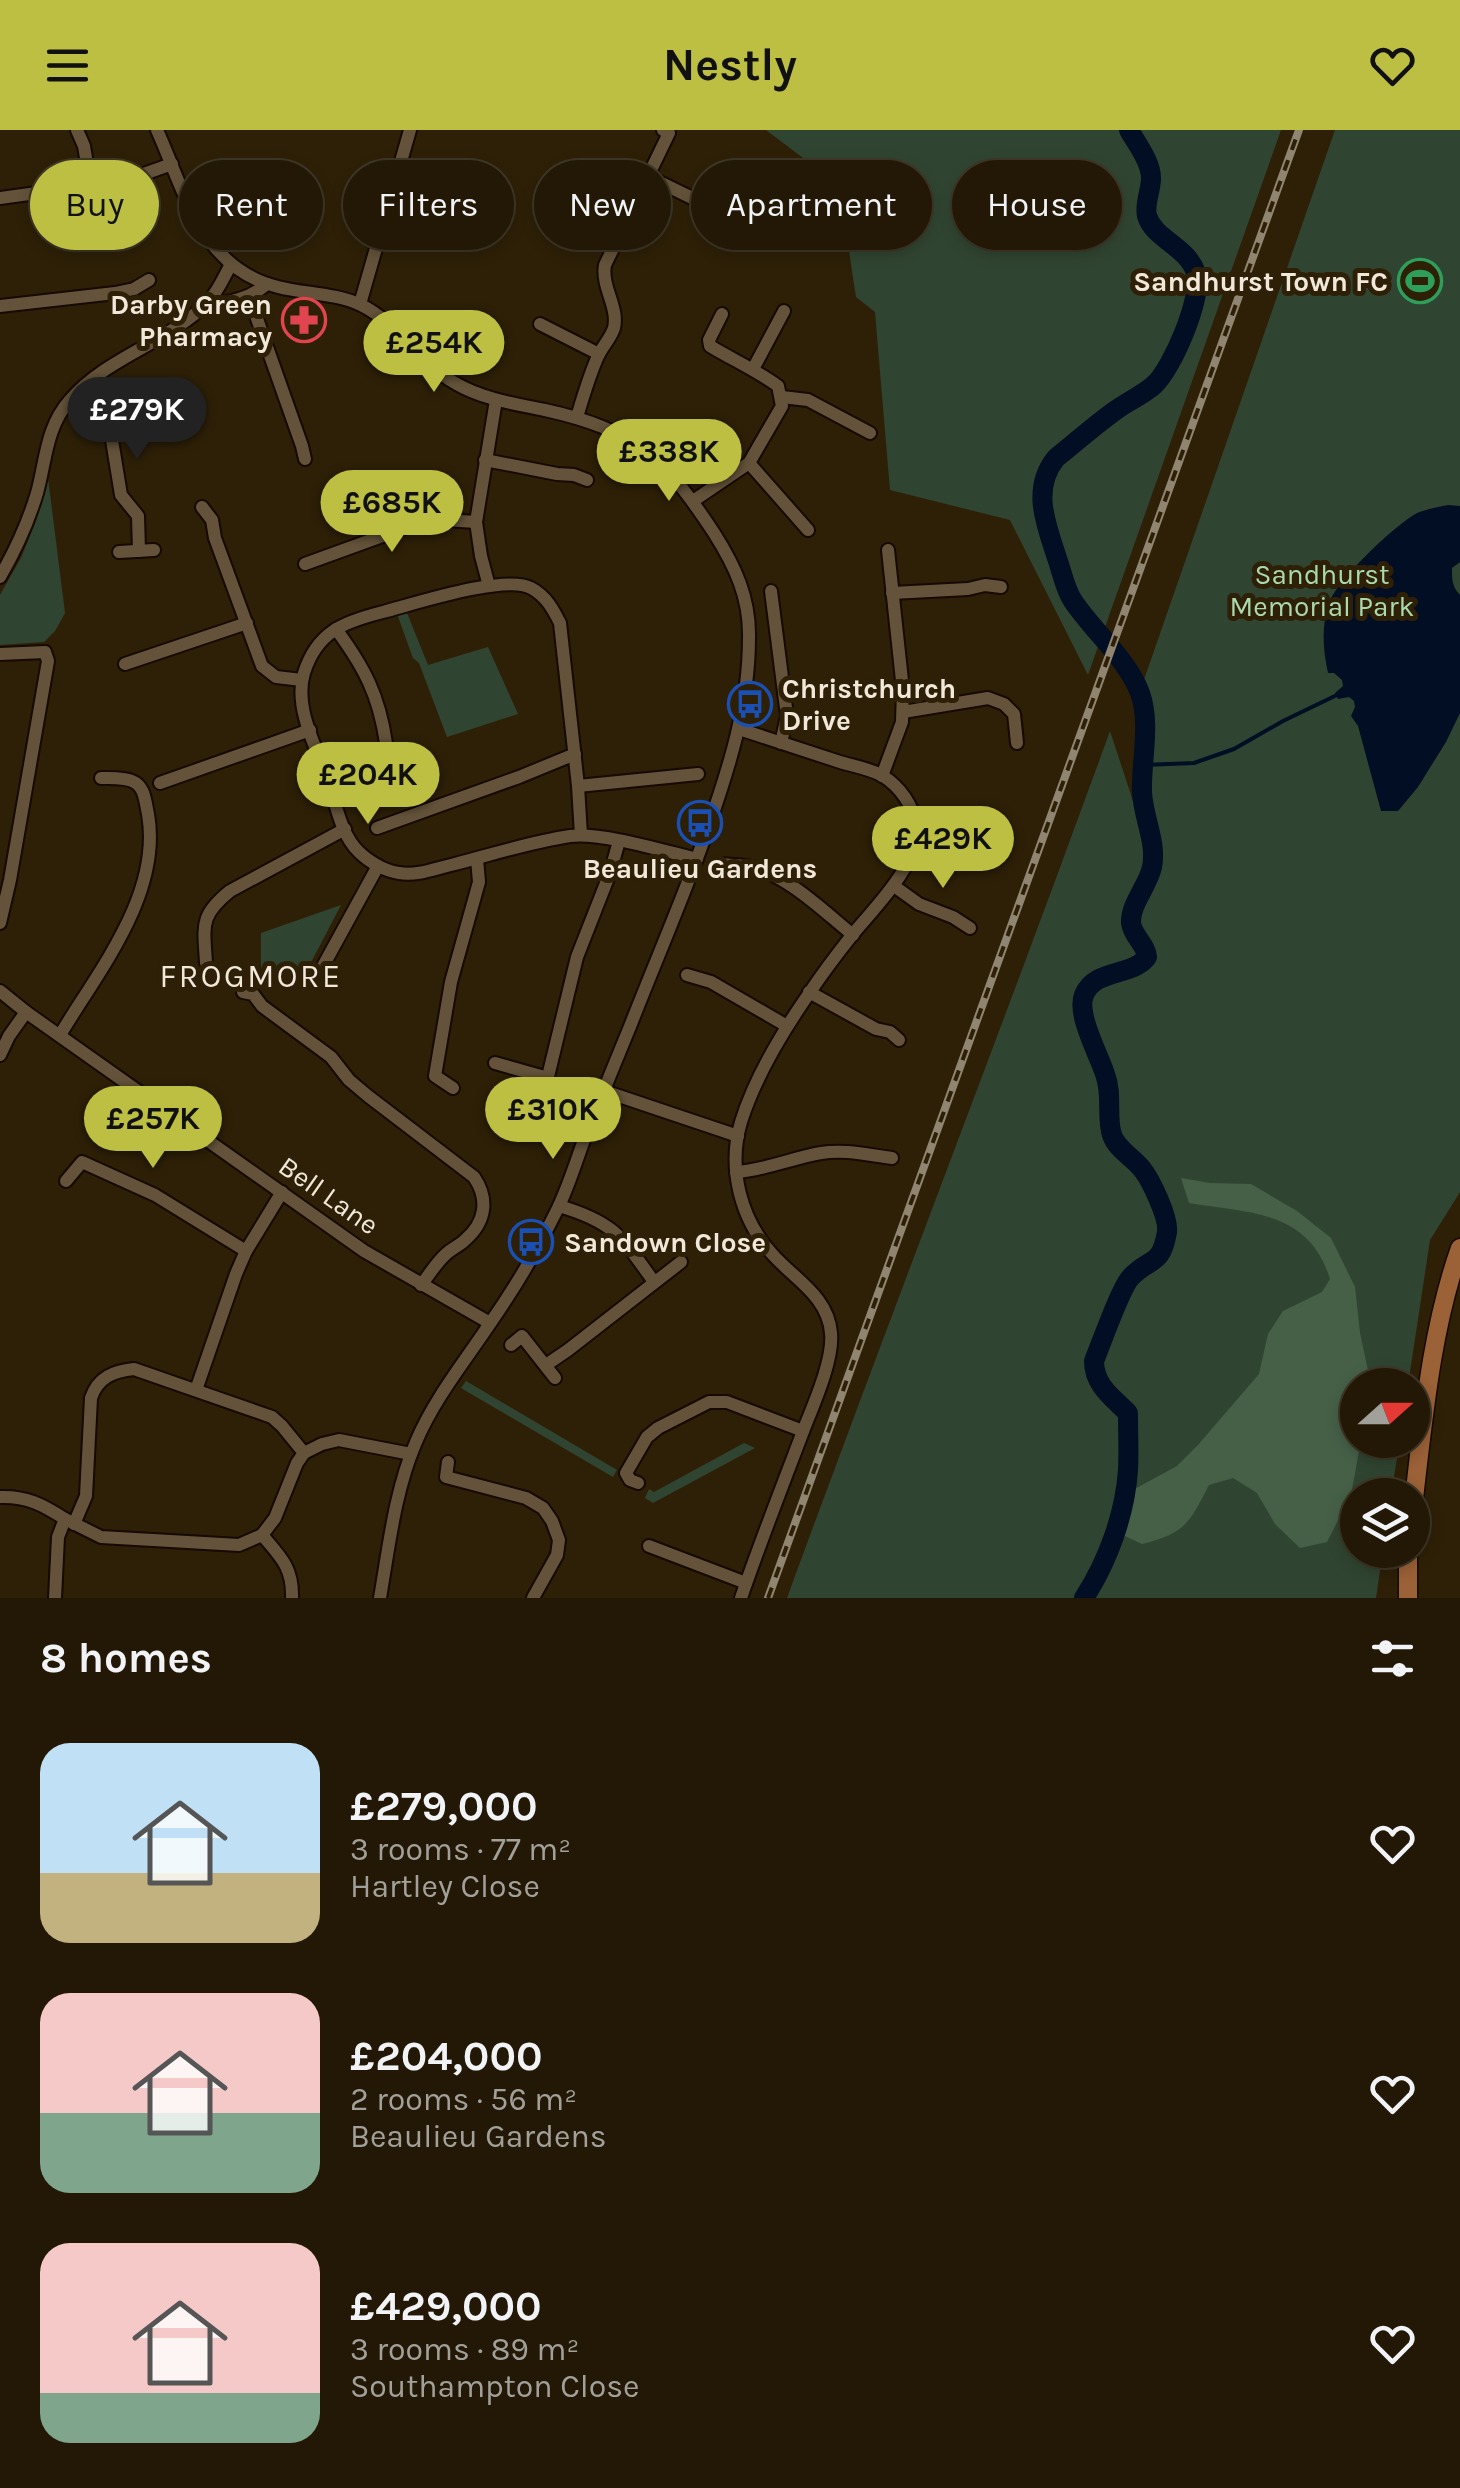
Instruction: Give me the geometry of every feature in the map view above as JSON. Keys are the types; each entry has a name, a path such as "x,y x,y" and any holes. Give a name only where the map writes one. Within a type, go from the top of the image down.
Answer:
{"main road":[{"path":"1417,1478 1433,1352 1460,1248"},
{"path":"1396,1598 1405,1568"},
{"path":"1408,1568 1408,1598"}],"street":[{"path":"77,130 87,160"},
{"path":"158,130 199,228 231,264 267,284 360,304 454,383 496,400 607,428 645,450 693,500 737,572 747,602 747,677 738,729 697,859 559,1206 510,1296 433,1408 411,1454 380,1598"},
{"path":"360,304 410,130"},
{"path":"657,160 669,133 664,130"},
{"path":"159,169 172,164"},
{"path":"0,198 30,194"},
{"path":"577,418 599,354 614,328 603,278 613,250"},
{"path":"2,568 21,536 37,492 48,439 66,405 112,366 182,325 215,293 231,264"},
{"path":"0,306 115,293 134,289 149,280"},
{"path":"206,304 249,296 267,284"},
{"path":"249,296 304,459"},
{"path":"753,368 784,311"},
{"path":"693,500 749,463 782,406 778,386 710,346 709,340 722,314"},
{"path":"540,324 599,354"},
{"path":"86,385 110,428 121,495 138,516 139,551"},
{"path":"782,397 808,400 870,433"},
{"path":"489,586 476,522 496,400"},
{"path":"485,460 587,480"},
{"path":"749,463 808,530"},
{"path":"202,507 212,520 262,666 276,677 302,680"},
{"path":"304,564 430,520 476,522"},
{"path":"119,552 154,550"},
{"path":"882,776 903,712 904,690 888,550"},
{"path":"581,835 560,623 550,604 530,587 489,586 359,618 321,640 309,658 302,680 303,707 345,829 357,851 378,866 412,874 581,835 697,859"},
{"path":"892,593 1002,587"},
{"path":"770,591 788,716 781,744"},
{"path":"125,664 247,623"},
{"path":"336,629 362,665 382,717 386,743"},
{"path":"0,654 45,652 48,660 0,923"},
{"path":"903,712 988,698 1004,704 1014,714 1017,743"},
{"path":"738,729 882,776 906,796 916,827 910,858 894,886 809,992 787,1026 757,1084 738,1136 736,1172 740,1200 755,1232 773,1255 822,1304 829,1320 831,1350 741,1598"},
{"path":"160,782 310,730"},
{"path":"378,828 575,754"},
{"path":"578,786 698,774"},
{"path":"60,1034 130,919 150,851 144,792 136,782 101,778"},
{"path":"206,963 204,930 207,914 216,903 230,891 345,829"},
{"path":"544,1093 577,957 619,841"},
{"path":"453,1088 435,1076 451,982 479,882 477,859"},
{"path":"719,864 750,866 780,878 853,935"},
{"path":"322,968 378,866"},
{"path":"894,886 919,904 970,928"},
{"path":"687,975 710,982 787,1026"},
{"name":"Bell Lane","path":"0,990 364,1252 490,1323"},
{"path":"243,992 254,994 262,1006 331,1057 349,1080 474,1177 483,1190 484,1207 477,1227 446,1254 421,1286"},
{"path":"809,992 890,1032 898,1040"},
{"path":"0,1055 26,1012"},
{"path":"496,1063 548,1078"},
{"path":"604,1091 738,1136"},
{"path":"736,1172 822,1153 849,1151 892,1158"},
{"path":"66,1181 82,1162 155,1195 246,1252"},
{"path":"196,1390 246,1252 282,1192"},
{"path":"559,1206 614,1230 654,1282"},
{"path":"546,1366 681,1262"},
{"path":"511,1345 522,1336 556,1378"},
{"path":"54,1598 58,1537 86,1496 90,1398 94,1387 105,1377 134,1369 272,1416 304,1453"},
{"path":"638,1483 626,1473 648,1437 709,1402 727,1402 803,1430"},
{"path":"0,1496 33,1500 101,1536 239,1545 262,1535 276,1518 296,1463 304,1453 339,1440 411,1454"},
{"path":"448,1462 446,1476 526,1498 543,1508 552,1521 559,1540 557,1556 533,1598"},
{"path":"262,1535 286,1563 292,1598"},
{"path":"650,1546 746,1584"}],"green space":[{"path":"766,130 1281,130 1088,675 1010,520 890,490 875,312 856,297 849,250 932,250 932,160 806,160"},
{"name":"Sandhurst Memorial Park","path":"1335,130 1460,130 1460,1192 1430,1240 1411,1368 1340,1368 1340,1458 1397,1458 1394,1478 1340,1478 1340,1568 1380,1568 1376,1598 787,1598 1110,731 1133,801 1148,714 1138,697"},
{"path":"48,478 65,613 44,642 0,645 0,595 21,558"},
{"path":"405,608 428,665 488,647 518,714 447,737 396,611"},
{"path":"341,905 307,970 261,971 261,933"},
{"path":"1181,1178 1251,1184 1297,1211 1331,1238 1355,1287 1367,1368 1340,1368 1340,1458 1358,1458 1354,1478 1340,1478 1340,1517 1327,1542 1300,1548 1275,1524 1257,1493 1233,1478 1209,1485 1191,1517 1177,1531 1142,1544 1125,1536 1104,1547 1120,1497 1177,1466 1198,1445 1259,1374 1268,1334 1283,1311 1322,1292 1330,1279 1308,1239 1292,1227 1254,1213 1189,1203"},
{"path":"466,1381 617,1470 613,1477 461,1388"},
{"path":"744,1443 755,1448 653,1503 645,1498 649,1489 654,1492"}],"water":[{"path":"1460,506 1460,562 1452,568 1453,583 1460,595 1460,713 1418,787 1398,811 1381,811 1358,726 1351,716 1354,701 1349,697 1338,699 1335,693 1343,686 1342,680 1328,673 1326,612 1343,580 1382,540 1417,513"}],"waterway":[{"path":"1084,1598 1114,1537 1128,1470 1128,1413 1101,1384 1094,1361 1127,1283 1162,1251 1167,1226 1150,1182 1112,1135 1107,1082 1082,1003 1096,980 1132,968 1147,957 1131,923 1153,858 1142,792 1143,705 1119,657 1070,596 1049,532 1042,494 1048,470 1056,458 1161,377 1184,332 1195,298 1197,284 1192,264 1156,231 1147,216 1150,172 1129,130"},
{"path":"1143,765 1194,763 1234,749 1339,694"}],"railway":[{"path":"768,1598 1299,130"}],"place":[{"name":"Sandhurst Town FC","path":"1420,281"},
{"name":"Darby Green Pharmacy","path":"304,320"},
{"name":"Christchurch Drive","path":"750,704"},
{"name":"Beaulieu Gardens","path":"700,823"},
{"name":"Sandown Close","path":"531,1242"}],"district":[{"name":"FROGMORE","path":"251,976"}]}
